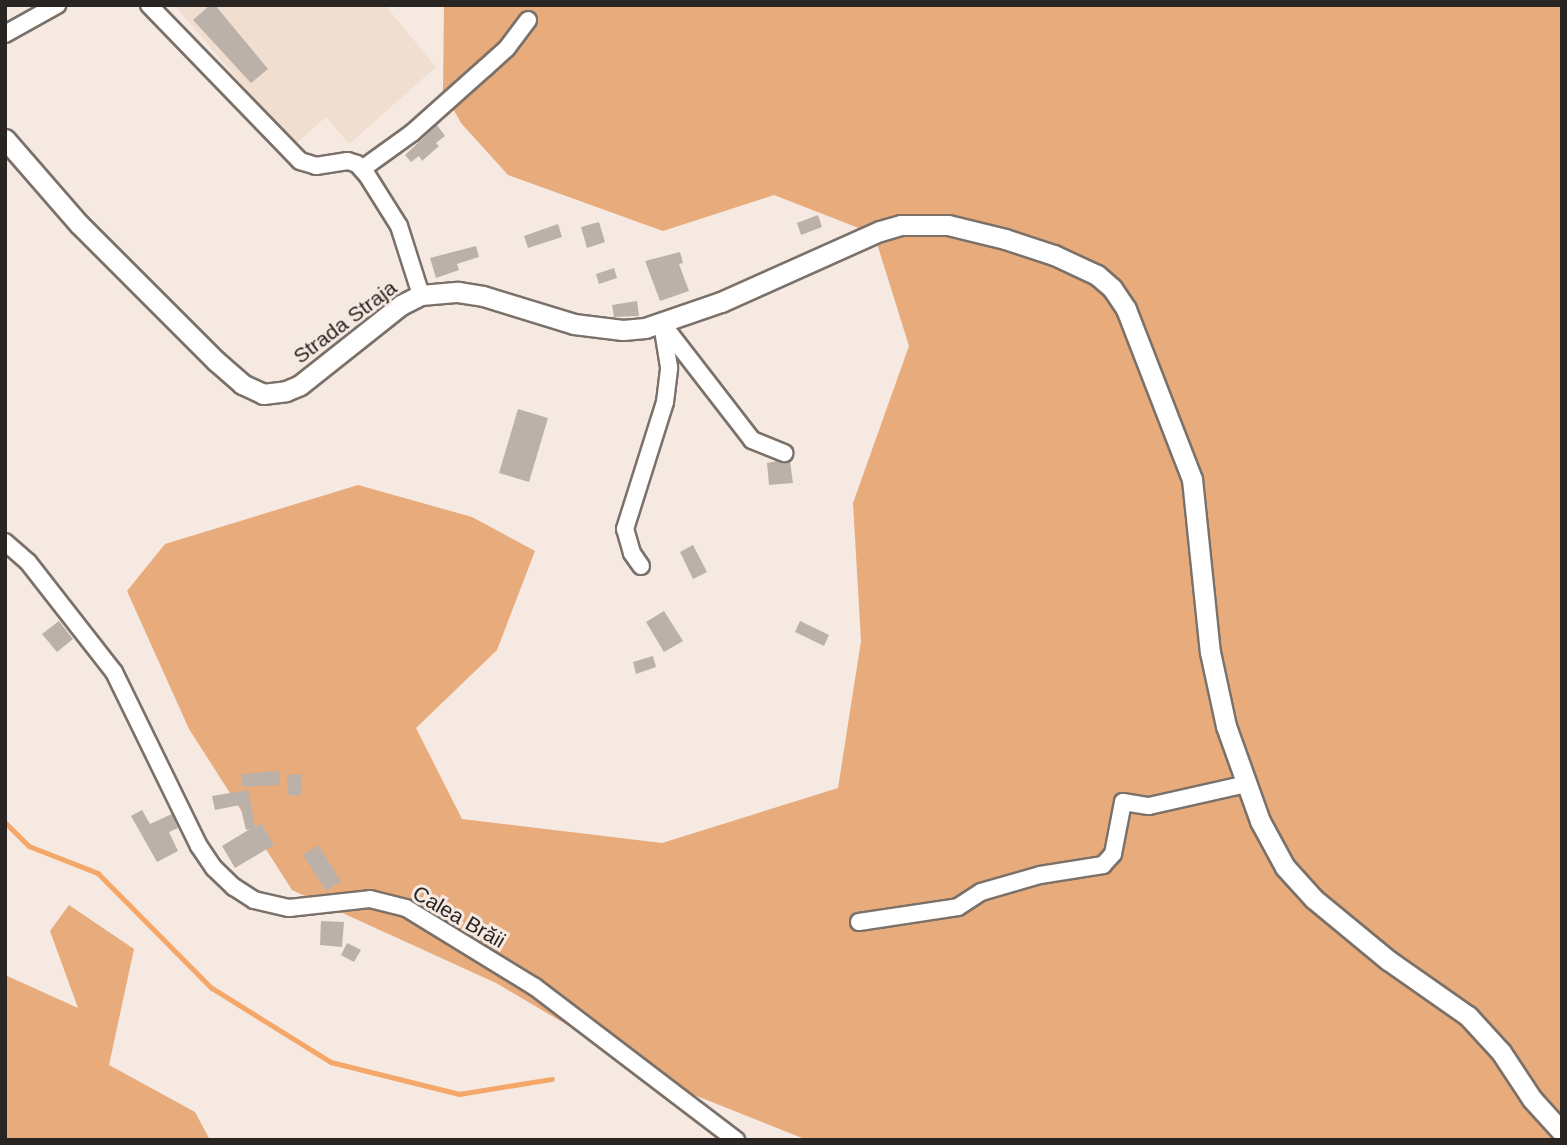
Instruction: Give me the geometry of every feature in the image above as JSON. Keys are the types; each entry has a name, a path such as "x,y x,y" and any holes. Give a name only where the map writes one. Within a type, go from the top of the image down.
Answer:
{"main road":[{"name":"Strada Straja","path":"5,139 79,224 216,361 255,392 274,394 300,385 401,305 421,295 450,292 483,296 574,324 623,330 662,324 721,302 880,231 901,225 948,225 1054,255 1097,275 1112,288 1126,309 1192,479 1210,652 1226,726 1260,821 1284,867 1314,899 1388,960 1468,1016 1484,1032 1532,1099 1562,1132"}],"street":[{"path":"5,34 57,5"},
{"path":"149,5 300,161 316,166 348,161 362,169 399,226 421,295"},
{"path":"362,169 412,133 485,68 507,48 528,20"},
{"path":"662,324 752,440 785,453"},
{"path":"641,566 627,543 625,529 667,392 669,367 662,324"},
{"name":"Calea Brăii","path":"5,542 29,562 114,672 199,846 214,868 234,887 254,900 289,908 357,900 385,901 431,922 535,987 736,1140"},
{"path":"859,922 958,907 981,892 1040,875 1104,864 1113,855 1123,802 1149,806 1247,784"}],"shaded area":[{"path":"174,5 385,5 436,67 349,144 326,117 294,145"},
{"path":"444,5 1562,5 1562,1140 807,1140 669,1085 496,983 292,890 189,729 127,591 165,544 358,485 472,517 535,551 497,650 416,728 462,819 662,843 838,788 861,641 853,503 909,346 874,234 774,195 663,231 508,175 461,123 443,91"},
{"path":"69,905 134,949 109,1065 195,1112 210,1140 5,1140 5,975 78,1008 50,931"}],"building":[{"path":"210,5 215,5 268,69 251,83 193,20"},
{"path":"437,125 445,136 436,143 439,146 422,161 419,156 411,162 405,155"},
{"path":"818,215 822,227 801,235 797,223"},
{"path":"599,222 605,242 587,248 581,227"},
{"path":"558,224 562,237 528,248 524,236"},
{"path":"476,246 479,257 457,264 459,270 436,278 430,258"},
{"path":"680,252 683,263 679,264 689,291 660,301 645,261"},
{"path":"614,268 617,278 599,284 596,274"},
{"path":"637,301 639,316 614,317 612,305"},
{"path":"518,409 548,418 529,482 499,473"},
{"path":"790,461 793,483 769,485 767,463"},
{"path":"693,545 707,572 693,579 680,552"},
{"path":"664,611 683,641 664,652 646,622"},
{"path":"59,621 73,639 57,652 42,634"},
{"path":"800,621 829,635 824,646 795,632"},
{"path":"653,656 656,667 636,674 633,662"},
{"path":"279,771 280,785 242,787 241,774"},
{"path":"301,774 302,795 288,795 287,775"},
{"path":"248,790 255,827 261,823 274,845 235,868 222,846 250,829 246,830 240,805 215,810 212,796"},
{"path":"142,810 150,824 172,814 178,828 169,832 178,851 157,862 131,816"},
{"path":"318,845 341,881 326,891 303,855"},
{"path":"321,921 344,922 342,947 320,945"},
{"path":"347,943 361,950 354,962 341,955"}],"waterway":[{"path":"5,822 29,846 98,873 212,988 331,1062 459,1094 552,1079"}]}
